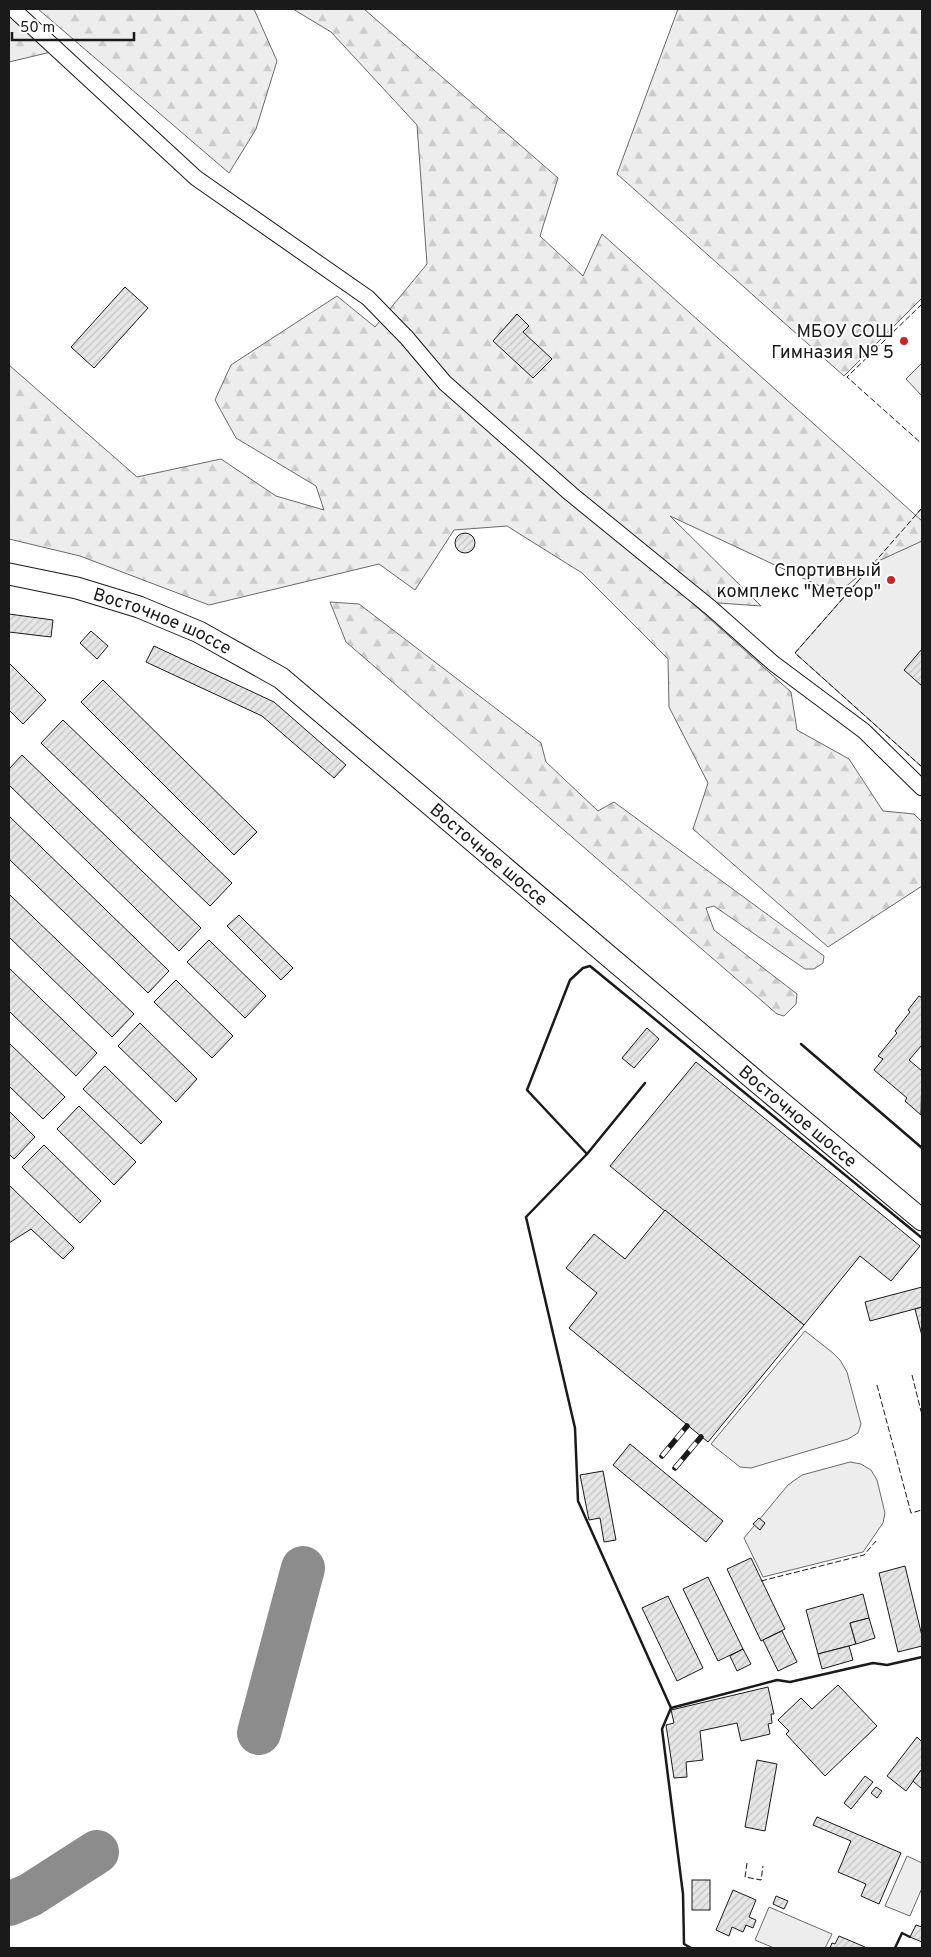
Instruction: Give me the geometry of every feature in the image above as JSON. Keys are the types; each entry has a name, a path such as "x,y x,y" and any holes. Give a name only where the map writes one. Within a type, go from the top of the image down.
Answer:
{"main road":[{"name":"Восточное шоссе","path":"9,574 77,588 139,607 199,632 281,678 922,1220"}],"street":[{"path":"13,9 196,178 368,298 407,338 446,383 571,494 711,608 773,663 864,732 922,788"}],"shaded area":[{"path":"922,363 922,396 906,379"},
{"name":"Спортивный комплекс \"Метеор\"","path":"922,508 922,767 795,653"},
{"path":"805,1331 833,1353 847,1372 861,1424 858,1433 848,1439 751,1468 740,1467 711,1444"},
{"path":"850,1462 861,1464 871,1470 877,1480 885,1513 883,1523 863,1552 763,1577 744,1538 788,1485 802,1475"},
{"path":"907,1856 922,1863 922,1888 910,1916 885,1906"},
{"path":"769,1907 832,1934 825,1948 774,1948 755,1940"}],"green space":[{"path":"38,9 254,9 277,61 256,129 229,173"},
{"path":"293,9 364,9 558,178 540,236 583,276 602,234 922,521 922,541 874,563 837,594 670,516 761,606 690,601 791,692 797,730 849,759 883,811 914,814 922,822 922,886 828,947 693,829 708,783 669,707 668,659 582,573 507,526 454,530 415,590 379,564 209,605 80,556 9,539 9,365 137,477 221,459 276,496 324,510 316,486 236,438 215,400 231,365 337,296 375,327 427,264 417,125 331,32"},
{"path":"678,9 922,9 922,298 844,376 617,174"},
{"path":"9,15 51,52 9,62"},
{"path":"330,602 359,604 541,743 546,762 598,811 614,802 824,956 823,963 814,969 805,969 714,906 706,908 714,930 797,994 796,1004 784,1016 777,1014 346,642"}],"building":[{"path":"125,287 148,308 94,368 71,347"},
{"path":"517,314 529,326 523,332 552,359 533,378 493,341"},
{"path":"465,533 472,536 475,543 472,550 465,553 458,550 455,543 458,536"},
{"path":"9,614 53,620 51,637 9,632"},
{"path":"91,631 108,646 97,659 80,643"},
{"path":"154,646 274,702 346,765 334,778 262,716 146,662"},
{"path":"922,649 922,686 904,670"},
{"path":"9,663 46,700 23,724 9,710"},
{"path":"103,680 257,832 234,855 81,702"},
{"path":"63,720 232,883 210,906 41,743"},
{"path":"22,755 201,928 179,951 9,785 9,769"},
{"path":"9,816 169,971 148,993 9,859"},
{"path":"9,894 134,1014 112,1037 9,937"},
{"path":"239,915 293,968 281,980 227,926"},
{"path":"209,940 266,996 245,1018 187,962"},
{"path":"9,968 97,1053 76,1076 9,1011"},
{"path":"176,980 233,1036 212,1058 154,1002"},
{"path":"919,996 922,998 922,1045 909,1060 922,1071 921,1115 905,1101 907,1098 874,1070 883,1059 878,1056 897,1033 895,1031 910,1012 908,1010"},
{"path":"140,1023 197,1079 176,1102 118,1046"},
{"path":"647,1028 659,1039 634,1068 622,1058"},
{"path":"9,1043 65,1097 43,1119 9,1086"},
{"path":"696,1062 920,1246 891,1281 860,1256 804,1325 610,1166"},
{"path":"105,1066 162,1122 141,1144 83,1089"},
{"path":"79,1106 136,1162 114,1185 57,1129"},
{"path":"9,1111 35,1137 14,1159 9,1154"},
{"path":"44,1145 101,1201 80,1223 22,1167"},
{"path":"9,1185 74,1248 63,1259 31,1229 9,1243"},
{"path":"665,1210 804,1325 708,1442 569,1328 597,1293 566,1268 594,1234 625,1259"},
{"path":"922,1287 922,1307 870,1321 865,1302"},
{"path":"922,1307 922,1336 915,1309"},
{"path":"630,1444 723,1521 706,1542 613,1465"},
{"path":"603,1471 616,1540 604,1542 600,1518 589,1520 580,1475"},
{"path":"759,1518 765,1523 760,1530 753,1524"},
{"path":"751,1558 785,1629 761,1641 727,1569"},
{"path":"905,1566 922,1636 922,1646 898,1652 879,1573"},
{"path":"708,1577 743,1649 718,1661 683,1589"},
{"path":"863,1594 869,1618 850,1623 856,1644 818,1654 806,1610"},
{"path":"668,1596 703,1668 677,1681 642,1608"},
{"path":"869,1618 875,1638 856,1644 850,1623"},
{"path":"782,1631 797,1662 778,1671 763,1640"},
{"path":"849,1646 853,1660 822,1669 818,1654"},
{"path":"743,1649 751,1664 737,1671 730,1656"},
{"path":"838,1685 877,1726 825,1776 786,1734 789,1731 778,1720 801,1698 812,1709"},
{"path":"768,1687 774,1714 771,1714 772,1723 768,1724 770,1734 741,1741 737,1723 700,1731 703,1760 686,1762 687,1777 674,1778 666,1725 674,1723 671,1710"},
{"path":"917,1737 922,1742 922,1769 906,1791 887,1776"},
{"path":"757,1760 777,1764 765,1831 745,1827"},
{"path":"922,1769 922,1789 913,1781"},
{"path":"865,1776 873,1782 851,1809 844,1803"},
{"path":"876,1787 882,1791 877,1798 871,1793"},
{"path":"817,1817 901,1853 879,1904 861,1896 866,1884 838,1872 851,1841 813,1825"},
{"path":"692,1880 710,1880 710,1910 692,1910"},
{"path":"733,1890 756,1900 749,1917 756,1920 753,1928 746,1925 743,1932 732,1927 729,1936 716,1930"},
{"path":"776,1896 788,1901 784,1909 773,1904"},
{"path":"916,1925 922,1927 922,1942 910,1937"},
{"path":"839,1936 865,1948 830,1948 832,1943 835,1944"}],"taxiway":[{"path":"259,1733 303,1568"},
{"path":"9,1904 30,1895 97,1852"}],"railway":[{"path":"662,1456 687,1426"},
{"path":"675,1468 701,1437"}],"fence":[{"path":"922,304 847,377 922,444"},
{"path":"922,508 795,653 922,767"},
{"path":"912,1375 922,1415"},
{"path":"877,1385 911,1513 922,1510"},
{"path":"761,1581 864,1555 876,1541"},
{"path":"747,1863 745,1877 761,1880 763,1866"}],"wall":[{"path":"922,1238 590,966 583,968 570,980 527,1090 587,1154 526,1217 575,1428 578,1501 671,1708 777,1680 790,1682 873,1663 887,1665 922,1657"},
{"path":"801,1044 922,1148"},
{"path":"587,1154 645,1083"},
{"path":"671,1708 662,1729 683,1894 684,1944 691,1948"},
{"path":"895,1948 902,1933 910,1937"}],"place":[{"name":"МБОУ СОШ Гимназия № 5","path":"904,341"},
{"name":"Спортивный комплекс \"Метеор\"","path":"891,580"}]}
